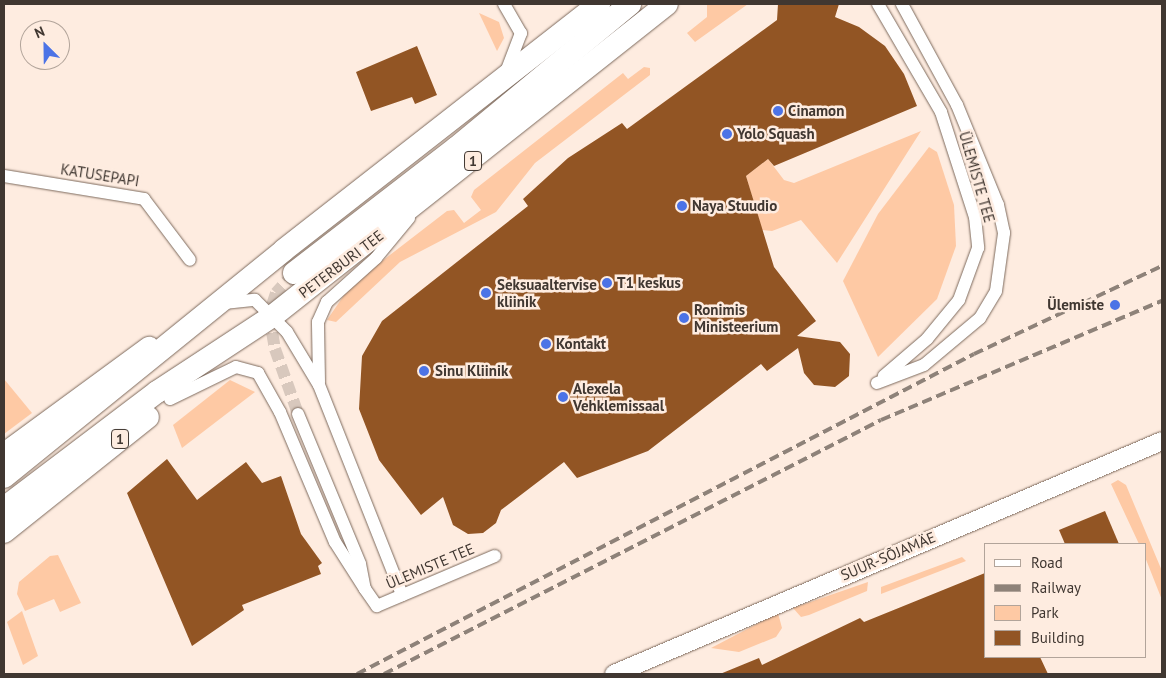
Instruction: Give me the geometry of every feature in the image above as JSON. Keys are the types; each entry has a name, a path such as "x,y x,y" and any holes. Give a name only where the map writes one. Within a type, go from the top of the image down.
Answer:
{"highway":[{"path":"4,477 216,305 599,4"},
{"path":"294,272 456,148 630,4"},
{"name":"PETERBURI TEE","path":"4,508 157,392 274,315 423,201 668,4"},
{"name":"1","path":"4,532 170,399 233,343"}],"main road":[{"path":"4,453 158,340 216,305"},
{"name":"SUUR-SÕJAMÄE","path":"614,674 1162,441"}],"street":[{"path":"502,79 521,34 504,4"},
{"name":"ÜLEMISTE TEE","path":"878,4 941,112 975,218 978,248 973,273 959,300 926,339 877,383 924,365 980,318 996,292 1004,233 998,205 957,106 902,4"},
{"name":"KATUSEPAPI","path":"4,176 144,199 190,260"},
{"path":"319,384 318,322 327,302 376,258 423,201"},
{"path":"216,305 255,300 274,315 319,384 402,595"},
{"path":"170,399 236,367 258,373 280,412 335,542 365,589"},
{"path":"298,414 360,564 365,589"},
{"name":"ÜLEMISTE TEE","path":"365,589 377,606 496,556"}],"green space":[{"path":"707,4 748,4 695,42 687,33 707,17"},
{"path":"479,13 499,22 504,38 497,51"},
{"path":"644,67 650,68 650,75 535,163 496,212 400,262 336,322 327,320 351,285 447,211 454,210 464,223 481,210 471,197 474,190 623,73 628,79"},
{"path":"921,131 837,263 801,220 772,231 762,230 746,176 768,159 784,180 794,183"},
{"path":"929,147 937,152 954,205 956,246 937,299 878,357 843,281 878,214"},
{"path":"4,379 32,413 4,434"},
{"path":"230,380 255,392 182,448 173,425"},
{"path":"1118,480 1126,485 1162,571 1162,600 1146,560 1146,543 1139,543 1111,484"},
{"path":"58,555 81,603 60,612 54,599 25,611 17,594 19,582 50,556"},
{"path":"962,557 966,561 881,594 881,587"},
{"path":"868,582 867,591 809,615 801,617 793,608"},
{"path":"22,611 38,656 23,665 7,622"},
{"path":"778,613 782,628 776,637 739,652 711,648"}],"building":[{"name":"T1 keskus","path":"778,4 839,4 835,17 859,27 885,46 904,74 917,106 774,166 768,159 746,176 774,267 816,321 797,336 840,342 850,354 849,376 835,387 814,385 804,373 798,348 767,371 761,364 648,451 577,478 564,462 501,510 496,523 483,533 468,534 453,525 443,497 421,515 379,460 359,409 362,356 382,321 528,206 523,199 568,158 622,123 627,129 777,20"},
{"path":"417,46 437,95 415,104 412,97 371,111 356,72"},
{"path":"167,459 197,500 246,462 262,483 281,476 301,534 322,563 318,566 321,574 242,605 244,610 192,646 127,493"},
{"path":"1105,511 1119,543 1065,543 1059,530"},
{"path":"984,573 984,658 1040,658 1048,674 720,674 759,658 762,665 860,618 864,622"}],"tunnel":[{"path":"294,273 276,293 269,315 275,349 298,414"}],"railway":[{"path":"357,674 974,354 1162,266"},
{"path":"384,674 881,420 1162,301"}],"place":[{"name":"Cinamon","path":"778,111"},
{"name":"Yolo Squash","path":"727,134"},
{"name":"Naya Stuudio","path":"682,206"},
{"name":"T1 keskus","path":"607,283"},
{"name":"Seksuaaltervise kliinik","path":"486,293"},
{"name":"Ülemiste","path":"1115,305"},
{"name":"Ronimis Ministeerium","path":"684,318"},
{"name":"Kontakt","path":"546,344"},
{"name":"Sinu Kliinik","path":"424,371"},
{"name":"Alexela Vehklemissaal","path":"563,397"}]}
